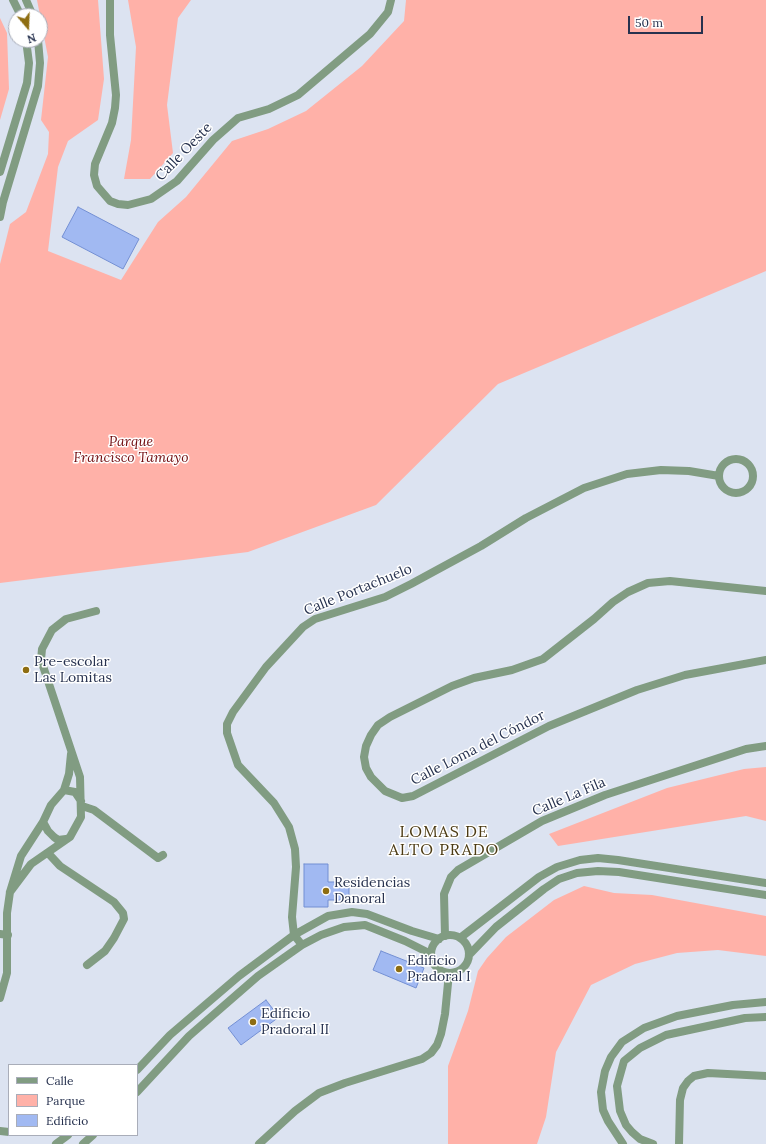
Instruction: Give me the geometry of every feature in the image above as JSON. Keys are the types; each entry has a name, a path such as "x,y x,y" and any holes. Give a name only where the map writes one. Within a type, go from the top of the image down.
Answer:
{"street":[{"name":"Calle Oeste","path":"110,0 110,35 116,95 115,108 112,124 95,164 94,175 97,186 102,194 110,201 128,205 151,199 177,181 213,140 238,118 269,109 298,95 370,34 388,12 391,0"},
{"path":"0,172 26,83 29,63 27,48"},
{"path":"0,217 3,202 38,86 40,63 39,48"},
{"path":"731,460 742,460 747,463 752,472 752,478 747,487 737,492 727,490 723,486 719,476 722,466 731,460"},
{"name":"Calle Portachuelo","path":"294,935 292,917 296,867 295,849 289,827 274,802 238,765 227,733 227,724 232,712 266,667 287,643 303,627 315,619 385,597 481,546 526,518 584,488 627,474 661,470 689,471 719,476"},
{"name":"Calle Loma del Cóndor","path":"766,590 670,581 648,583 628,592 613,602 594,619 543,658 512,670 474,678 452,686 390,717 378,725 371,735 366,746 364,757 366,768 371,777 385,792 402,798 413,796 549,726 637,690 685,676 766,660"},
{"path":"10,892 31,864 66,839 79,822 82,806 80,777 41,660 42,649 46,637 59,624 74,616 96,611"},
{"name":"Calle La Fila","path":"442,937 444,894 451,876 458,870 542,821 605,794 746,749 766,746"},
{"path":"0,998 7,973 4,935 10,892 21,856 43,822 51,805 64,790 69,774 71,749"},
{"path":"64,790 75,792 82,806 94,810 158,858 163,855"},
{"path":"43,822 48,831 58,840 66,839"},
{"path":"48,853 60,866 114,902 123,913 124,919 114,938 105,951 87,965"},
{"path":"138,1069 170,1035 239,976 294,935 328,916 352,912 367,914 412,931 442,937 460,938 539,877 557,867 580,860 598,858 766,883"},
{"path":"442,937 435,943 431,954 434,965 438,969 448,973 463,968 469,955 496,927 558,879 577,873 598,871 620,872 766,895"},
{"path":"138,1091 188,1036 258,976 302,945 332,930 365,925 405,941 431,954"},
{"path":"294,935 302,945"},
{"path":"460,938 466,945 469,955"},
{"path":"259,1144 295,1111 319,1093 422,1058 431,1053 437,1045 441,1034 445,1014 448,973"},
{"path":"623,1144 608,1121 603,1110 601,1092 604,1071 611,1057 622,1042 644,1028 677,1016 733,1005 766,1002"},
{"path":"653,1144 640,1139 632,1132 626,1124 620,1111 617,1086 624,1061 646,1044 666,1035 745,1018 766,1016"},
{"path":"678,1144 680,1100 683,1088 688,1080 694,1076 708,1073 766,1076"},
{"path":"56,1144 67,1136"},
{"path":"83,1144 92,1136"}],"green space":[{"name":"Parque Francisco Tamayo","path":"37,0 98,0 104,79 98,120 68,141 58,167 48,251 121,280 158,222 186,197 232,141 268,129 306,111 362,66 404,21 406,0 766,0 766,271 498,384 376,505 248,552 0,583 0,264 10,224 26,212 48,154 49,132 41,120 48,57 46,48 48,48 48,8 39,8"},
{"path":"128,0 191,0 178,18 167,105 173,153 150,179 124,179 131,140 136,47"},
{"path":"0,18 7,33 9,89 0,120"},
{"path":"766,767 766,821 746,816 558,846 549,834 667,788 744,769"},
{"path":"584,886 614,893 652,895 766,916 766,956 718,950 677,953 635,964 591,985 556,1052 546,1117 537,1144 448,1144 448,1066 468,1011 478,971 487,958 506,937 554,900"}],"building":[{"path":"78,207 139,239 123,269 62,237"},
{"name":"Residencias Danoral","path":"304,864 328,864 328,882 349,882 349,900 328,900 328,907 304,907"},
{"name":"Edificio Pradoral I","path":"381,951 424,968 416,988 373,970"},
{"name":"Edificio Pradoral II","path":"266,1000 279,1017 241,1045 228,1028"}],"place":[{"name":"Pre-escolar Las Lomitas","path":"26,670"},
{"name":"Residencias Danoral","path":"326,891"},
{"name":"Edificio Pradoral I","path":"399,969"},
{"name":"Edificio Pradoral II","path":"253,1022"}],"district":[{"name":"LOMAS DE ALTO PRADO","path":"444,841"}]}
